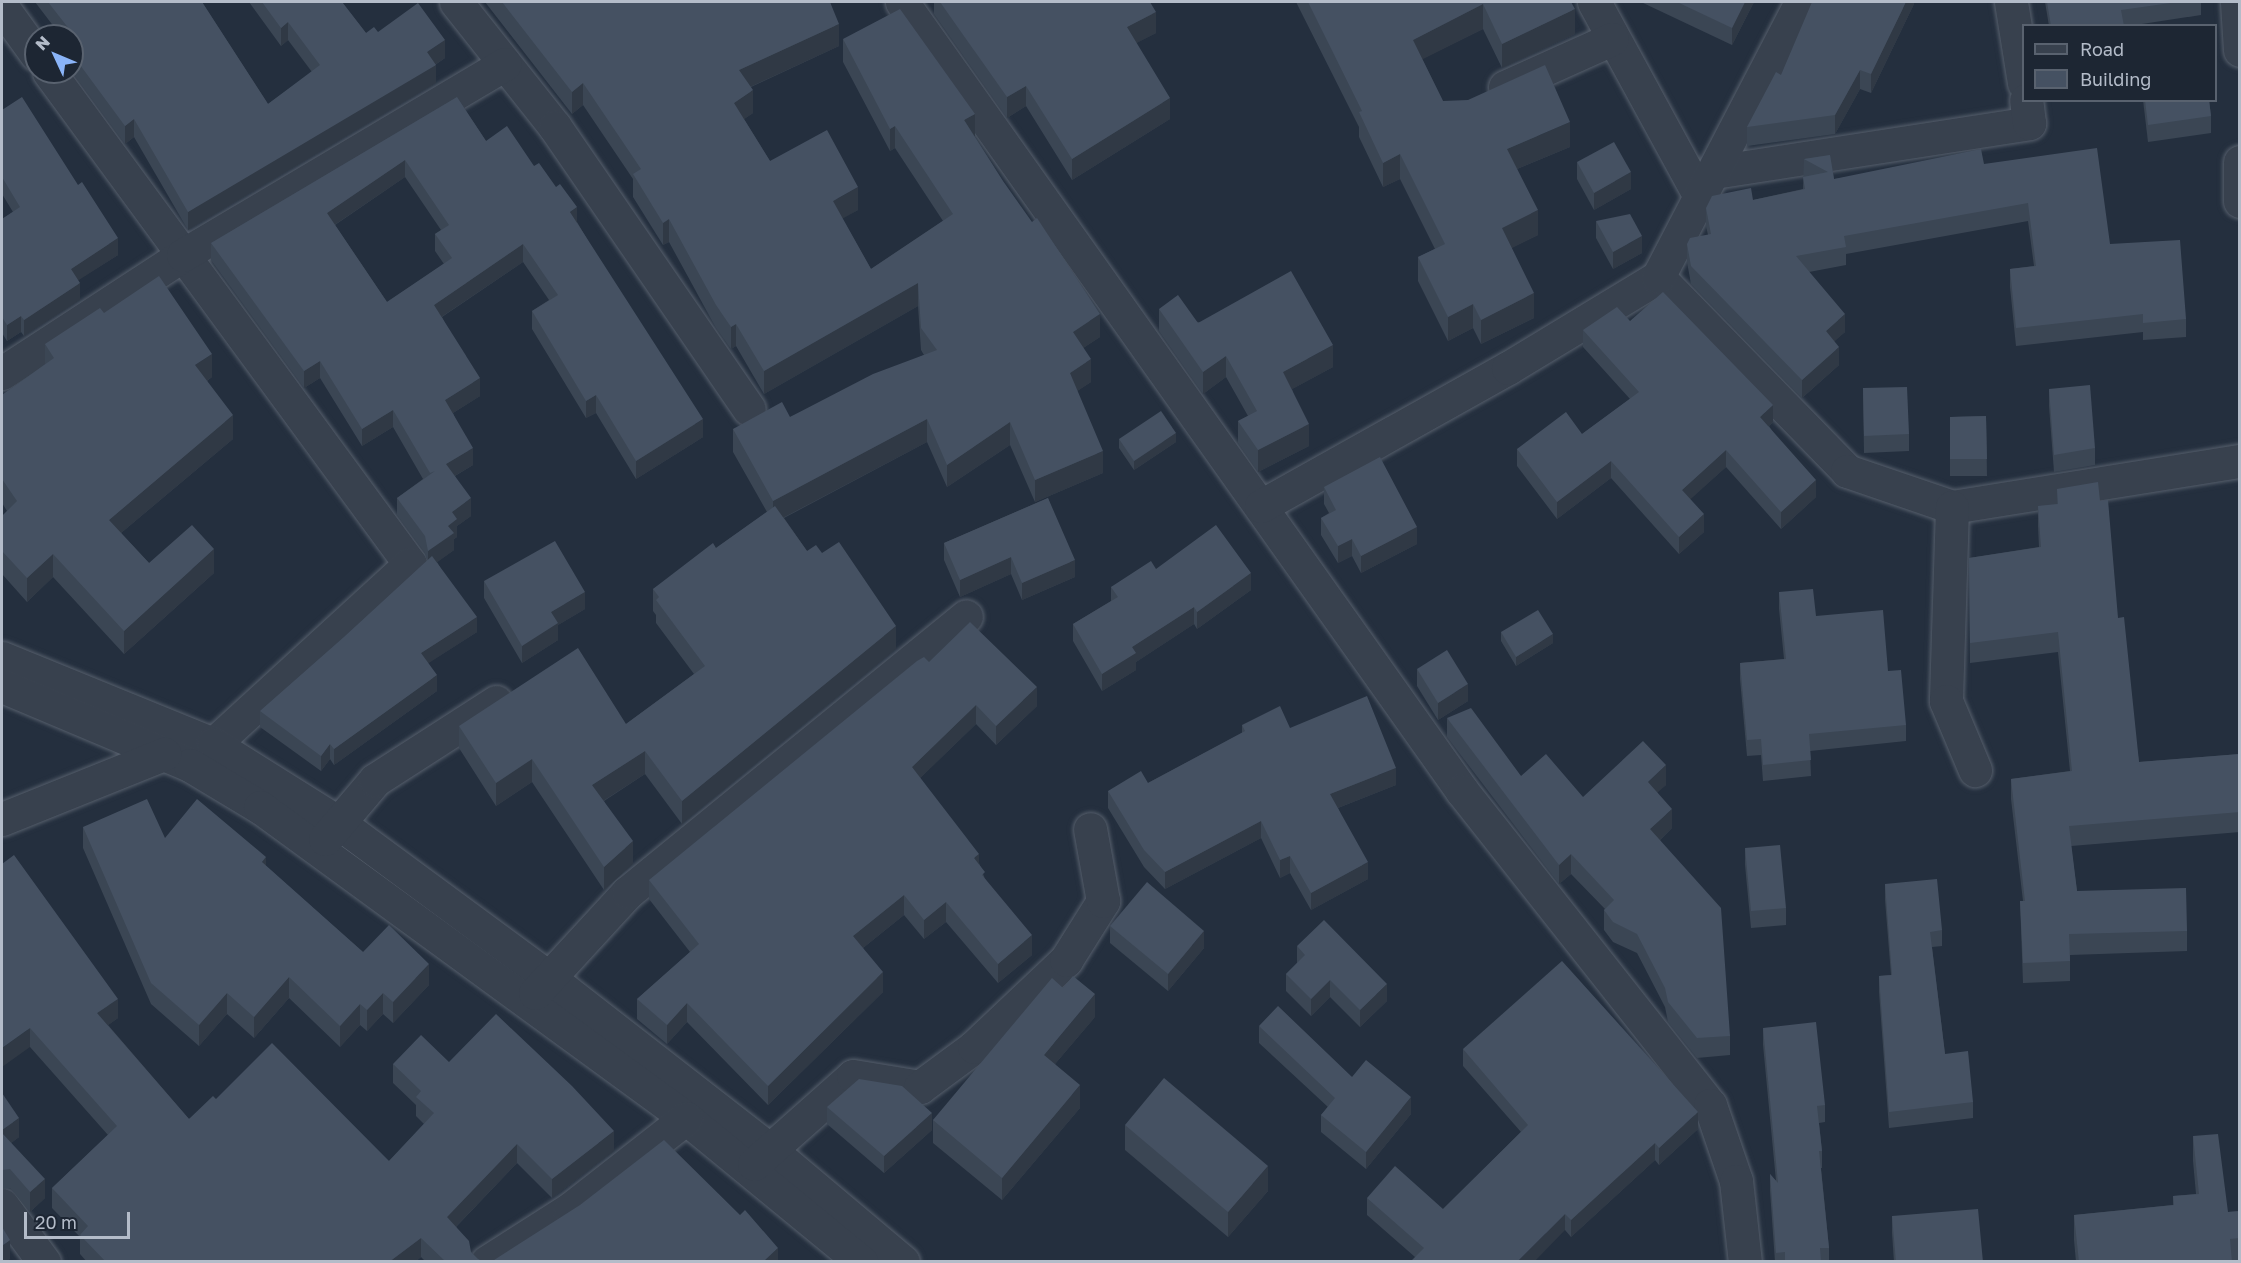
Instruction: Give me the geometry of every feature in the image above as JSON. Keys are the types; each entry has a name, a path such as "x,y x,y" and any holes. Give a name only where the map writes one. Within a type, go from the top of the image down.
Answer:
{"street":[{"path":"456,2 555,127 749,409"},
{"path":"902,2 1462,791 1710,1105 1736,1181 1745,1262"},
{"path":"1594,2 1612,39 1707,185"},
{"path":"1261,506 1508,368 1658,277 1801,2"},
{"path":"2012,2 2022,70"},
{"path":"2236,2 2240,51"},
{"path":"2,7 24,37"},
{"path":"1482,97 1612,39"},
{"path":"2,373 183,255 506,64"},
{"path":"2,819 189,754 410,564 58,84"},
{"path":"1707,185 2030,123 2026,102"},
{"path":"2240,162 2240,201"},
{"path":"1658,277 1847,471 1952,507 2240,461"},
{"path":"1952,507 1946,701 1975,770"},
{"path":"538,990 628,892 966,616"},
{"path":"2,658 189,754 339,823 686,1118 759,1159 861,1262"},
{"path":"318,848 375,780 522,685"},
{"path":"2,686 189,754 318,848 538,990 759,1159 903,1262"},
{"path":"759,1159 853,1076 920,1087 974,1047 1066,960 1103,901 1090,829"},
{"path":"487,1262 570,1209 686,1118"},
{"path":"2,1205 44,1262"}],"building":[{"path":"48,2 202,2 268,104 320,65 288,22 281,28 262,2 342,2 366,33 374,27 378,32 418,3 445,40 427,52 436,65 188,212 134,119 125,126 84,70 84,24 65,24"},
{"path":"502,2 830,2 839,24 739,70 753,90 734,103 770,161 827,130 858,187 833,201 871,269 953,214 895,126 890,129 843,39 900,9 975,114 964,120 1003,181 1032,222 1037,218 1100,314 1073,332 1091,359 1070,373 1103,451 1035,480 1010,422 947,465 927,419 773,501 733,429 782,402 790,417 873,374 937,350 921,328 918,283 764,371 736,324 731,327 716,305 669,219 663,223 633,174 641,169 583,83 572,92"},
{"path":"940,2 1150,2 1156,12 1127,27 1170,98 1072,159 1026,86 1007,97"},
{"path":"1308,2 1571,2 1575,9 1502,44 1483,4 1413,40 1443,101 1468,100 1545,65 1570,122 1507,149 1538,210 1502,228 1534,293 1481,320 1473,304 1448,317 1418,257 1445,244 1400,154 1383,163 1359,112 1362,111"},
{"path":"1677,2 1745,2 1732,28"},
{"path":"1812,2 1906,2 1871,74 1860,70 1835,115 1747,127 1776,72 1781,75"},
{"path":"2047,2 2178,2 2121,10 2124,24 2051,24"},
{"path":"22,97 78,185 82,182 118,238 71,269 80,283 24,320 21,316 7,325 2,317 2,219 20,207 2,177 2,110"},
{"path":"457,97 486,141 507,126 534,166 539,163 556,187 560,184 577,207 570,212 703,419 636,461 596,395 586,401 532,311 558,295 523,244 434,305 480,378 445,400 473,448 446,464 471,498 452,512 457,519 448,526 454,533 428,551 425,536 397,498 435,471 430,473 393,410 362,429 320,361 304,371 211,243","holes":["405,160 449,225 435,234 452,258 387,302 327,213"]},
{"path":"2145,102 2209,102 2211,116 2148,125"},
{"path":"1614,142 1631,172 1594,193 1577,162"},
{"path":"2097,148 2110,244 2180,240 2186,319 2143,323 2143,314 2016,328 2010,269 2036,266 2028,203 1844,236 1846,247 1796,256 1845,314 1826,331 1839,347 1802,380 1691,266 1687,244 1690,238 1711,234 1706,208 1712,196 1751,188 1753,200 1805,189 1803,177 1828,172 1804,159 1830,155 1834,179 1981,149 1984,164"},
{"path":"1630,214 1642,236 1613,252 1596,221"},
{"path":"1291,271 1333,345 1283,372 1309,424 1258,450 1238,421 1257,411 1226,356 1203,372 1159,309 1178,295 1198,323"},
{"path":"159,276 212,354 195,365 233,415 109,520 149,563 192,525 214,549 124,631 53,554 27,578 2,551 2,516 17,501 2,479 2,395 54,358 45,344 100,308 104,313"},
{"path":"1663,292 1773,405 1760,417 1816,480 1781,512 1726,450 1682,490 1704,514 1679,537 1611,461 1557,502 1517,449 1566,412 1582,434 1639,392 1583,330 1617,307 1630,321"},
{"path":"2090,385 2095,448 2054,455 2049,389"},
{"path":"1907,387 1909,434 1864,436 1863,388"},
{"path":"1161,411 1176,433 1134,461 1119,439"},
{"path":"1986,416 1987,459 1950,459 1950,417"},
{"path":"1380,457 1417,527 1361,556 1352,539 1338,546 1321,518 1336,510 1324,487"},
{"path":"2098,482 2100,501 2108,500 2118,618 2124,617 2139,762 2240,754 2240,812 2069,826 2077,891 2186,888 2187,931 2069,934 2070,961 2023,963 2020,901 2025,901 2011,779 2072,771 2058,632 1970,643 1969,558 2041,547 2038,506 2058,504 2057,489"},
{"path":"1048,498 1075,560 1022,583 1011,557 960,580 944,543"},
{"path":"775,506 807,551 816,545 822,553 839,542 896,626 682,801 645,751 592,785 633,841 604,867 532,759 496,783 459,726 578,648 626,724 705,666 656,600 659,597 653,589 713,543 716,548"},
{"path":"1216,525 1251,573 1197,612 1194,607 1132,647 1136,653 1102,674 1073,624 1118,597 1111,587 1151,561 1156,569"},
{"path":"555,541 585,592 551,612 558,623 522,646 484,581"},
{"path":"432,556 477,617 421,653 437,675 334,749 330,744 321,756 260,711 344,637"},
{"path":"1813,589 1816,616 1883,610 1888,671 1901,670 1906,725 1809,734 1811,760 1763,765 1761,739 1747,740 1740,663 1786,659 1779,592"},
{"path":"1538,610 1553,634 1516,657 1501,632"},
{"path":"970,622 1037,687 996,726 976,705 912,767 979,854 974,858 985,872 982,875 1032,935 998,964 946,902 924,920 904,895 853,936 883,972 768,1086 687,1003 667,1025 637,999 699,944 649,880 917,661 924,657 929,662"},
{"path":"1447,650 1468,684 1438,703 1417,669"},
{"path":"1367,696 1396,768 1330,794 1368,862 1311,893 1290,856 1280,860 1261,821 1165,872 1144,850 1108,791 1141,771 1148,783 1245,731 1242,725 1280,706 1290,728"},
{"path":"1471,708 1521,776 1546,754 1583,797 1643,741 1666,765 1648,782 1672,809 1650,829 1721,908 1730,1036 1697,1038 1668,1002 1665,988 1637,934 1613,922 1604,910 1614,900 1571,854 1559,865 1447,718"},
{"path":"147,799 165,838 197,799 266,857 262,862 363,952 389,925 429,964 393,1002 383,993 367,1010 360,1004 340,1026 289,977 254,1017 227,993 199,1025 151,983 83,827"},
{"path":"1780,845 1786,908 1751,911 1745,848"},
{"path":"14,855 118,999 97,1013 189,1119 213,1096 216,1099 272,1043 389,1161 434,1113 416,1097 421,1091 393,1064 421,1035 449,1062 496,1014 572,1086 614,1131 552,1179 517,1144 447,1217 469,1241 471,1252 484,1262 446,1262 421,1238 389,1262 106,1262 80,1235 88,1226 52,1188 117,1126 30,1028 2,1048 2,864"},
{"path":"1937,879 1942,930 1930,932 1945,1054 1968,1051 1973,1102 1889,1112 1879,976 1892,975 1885,884"},
{"path":"1147,882 1204,931 1168,974 1110,926"},
{"path":"1324,920 1387,984 1360,1010 1330,980 1311,999 1286,974 1305,955 1297,946"},
{"path":"1562,961 1698,1112 1659,1148 1655,1143 1571,1220 1565,1214 1517,1262 1410,1262 1424,1248 1367,1198 1395,1166 1443,1209 1528,1125 1463,1049"},
{"path":"1073,976 1095,994 1044,1055 1080,1085 1002,1178 933,1120 1052,978 1063,988"},
{"path":"1278,1006 1352,1077 1366,1060 1411,1097 1366,1152 1321,1115 1335,1098 1259,1026"},
{"path":"1816,1022 1825,1105 1817,1106 1822,1151 1819,1151 1829,1248 1820,1248 1821,1262 1785,1262 1785,1252 1776,1253 1770,1174 1778,1183 1763,1028"},
{"path":"1164,1078 1268,1166 1228,1212 1125,1125"},
{"path":"859,1079 902,1086 932,1113 884,1156 827,1107"},
{"path":"2,1093 19,1118 2,1130"},
{"path":"2,1133 45,1179 30,1192 10,1169 2,1170"},
{"path":"2218,1134 2228,1212 2240,1211 2240,1238 2230,1239 2232,1262 2079,1262 2074,1215 2174,1205 2173,1196 2199,1194 2193,1136"},
{"path":"664,1140 740,1215 745,1210 778,1248 763,1262 491,1262 580,1205"},
{"path":"1978,1209 1983,1262 1896,1262 1892,1216"},
{"path":"2,1227 10,1240 2,1246"}]}
